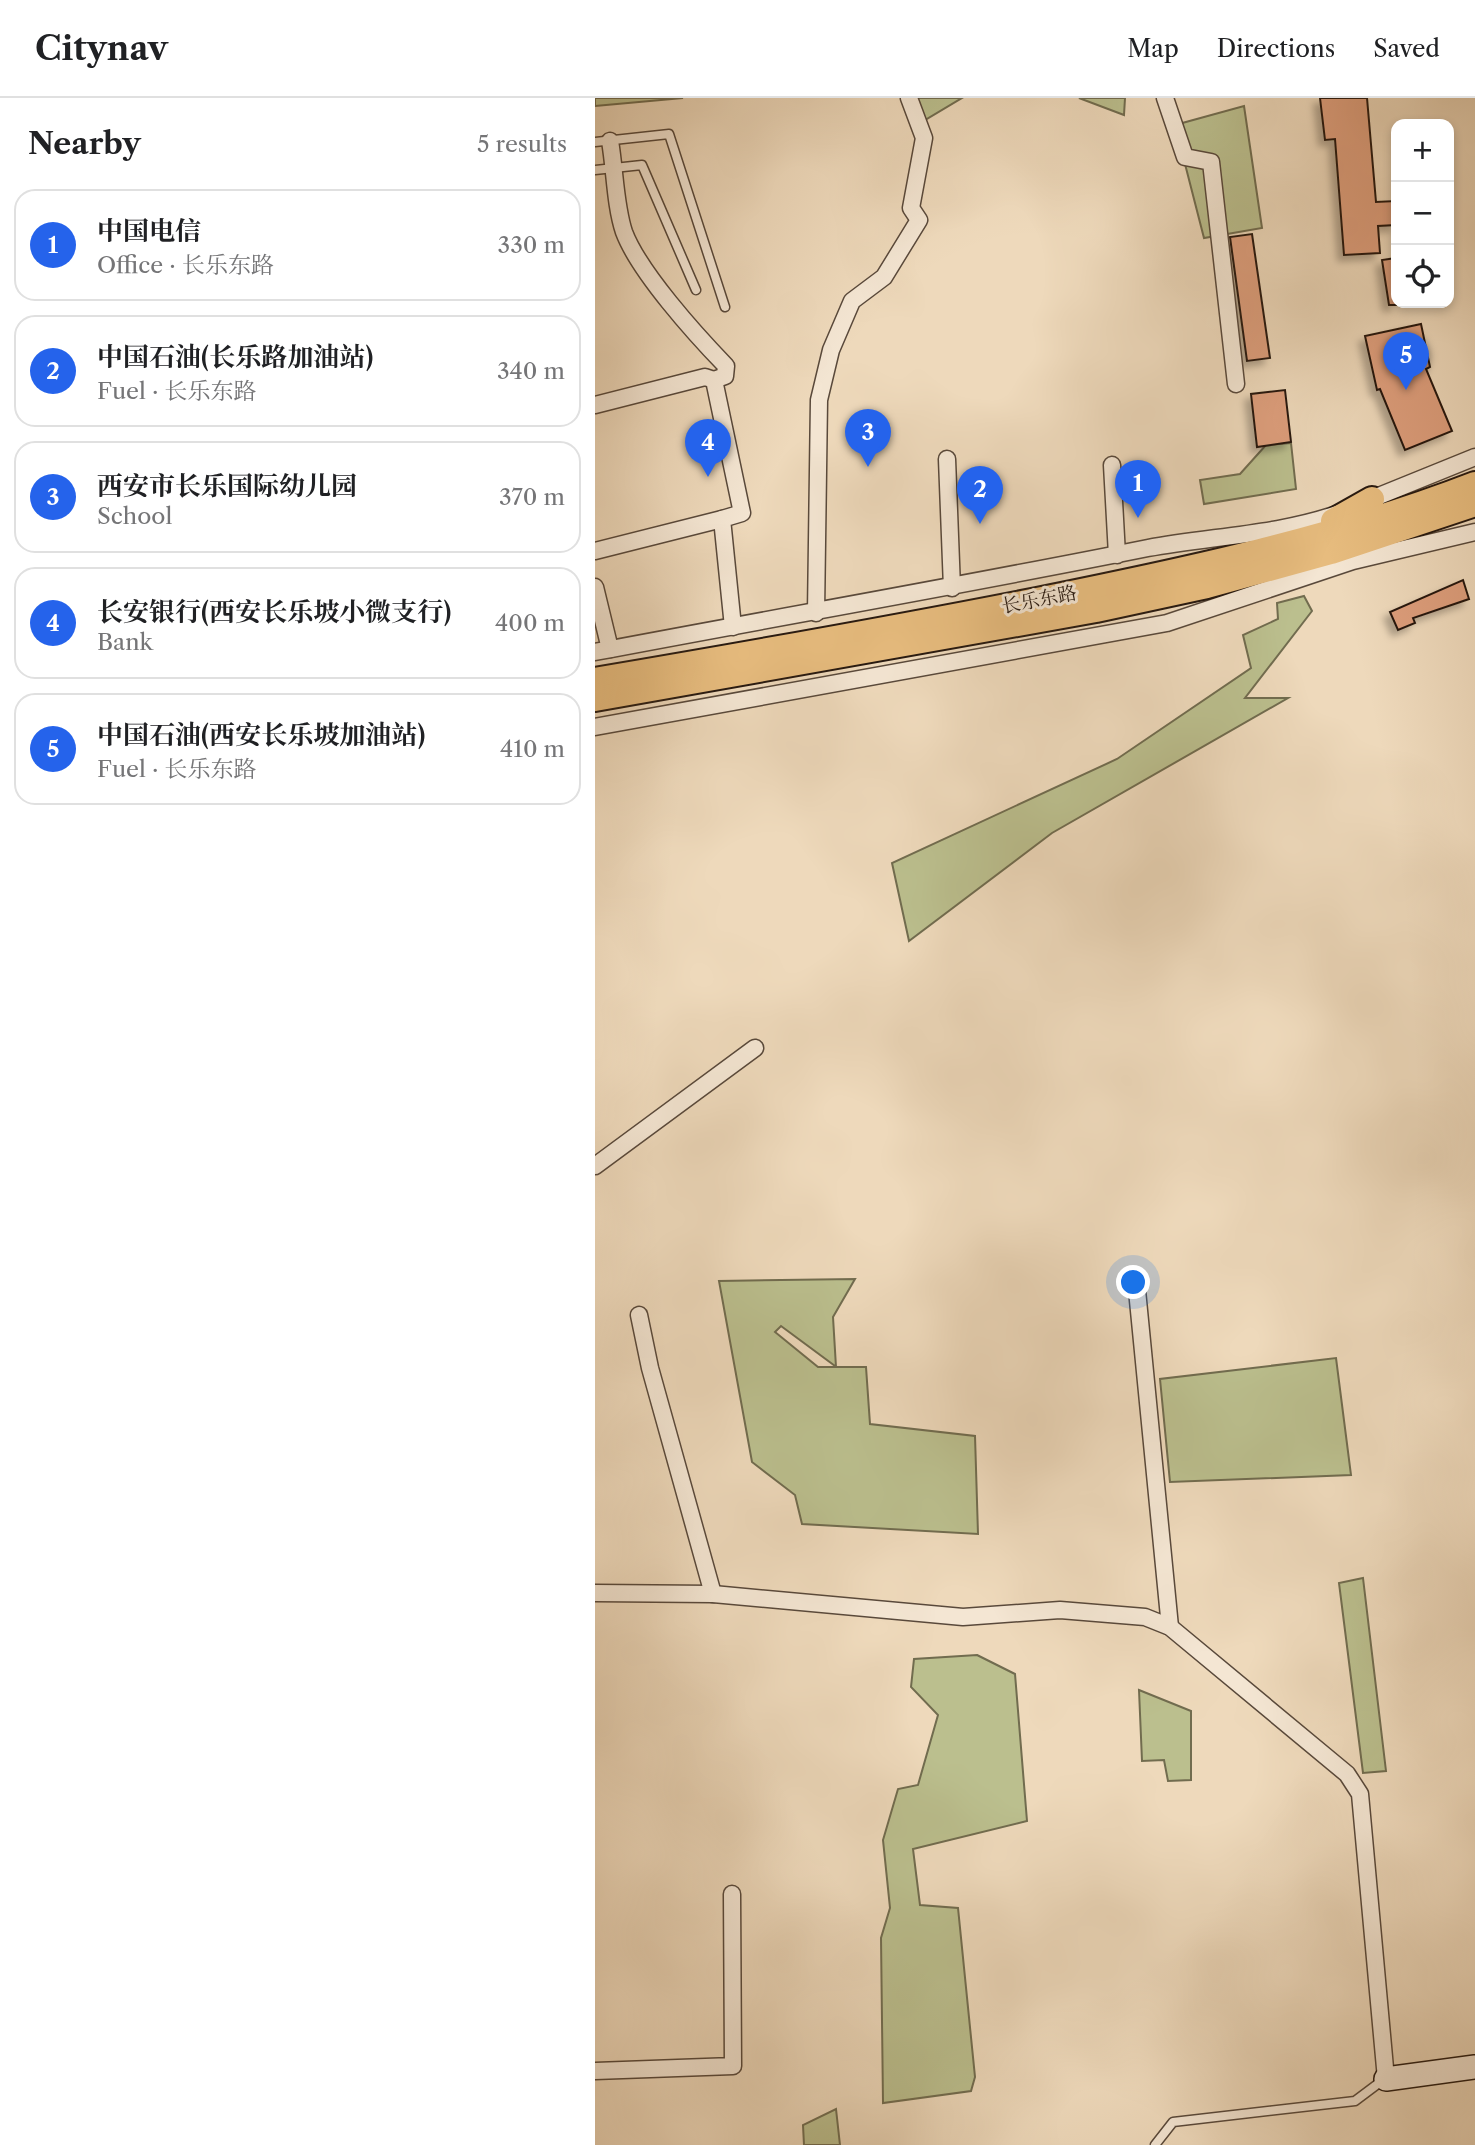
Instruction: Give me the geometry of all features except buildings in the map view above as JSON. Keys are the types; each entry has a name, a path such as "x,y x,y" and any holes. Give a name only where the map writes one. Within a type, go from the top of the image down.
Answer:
{"main road":[{"name":"长乐东路","path":"595,680 979,611 1185,570 1296,543 1475,484"},
{"path":"1296,543 1372,499"},
{"name":"长乐东路","path":"595,699 1096,610 1207,586 1331,552 1475,504"}],"street":[{"path":"816,613 819,400 831,350 852,301 884,277 919,220 911,208 924,138 909,98"},
{"path":"1165,98 1185,157 1211,162 1236,384"},
{"path":"595,405 705,377 714,380 725,376 726,366 689,327 635,253 624,232 615,168 603,141"},
{"path":"595,551 742,513 714,380"},
{"path":"595,587 603,650 953,588 1205,538 1270,532 1338,514 1475,457"},
{"path":"947,459 953,588"},
{"path":"1112,465 1117,555"},
{"path":"722,519 733,627"},
{"path":"595,727 1167,623 1342,564 1475,532"},
{"path":"595,1167 755,1048"},
{"path":"1136,1280 1170,1627"},
{"path":"639,1315 650,1368 713,1594"},
{"path":"595,1593 713,1594 963,1616 1061,1610 1145,1617 1170,1627 1347,1774 1360,1794 1386,2079 1475,2067"},
{"path":"595,2071 733,2066 731,1894"}],"lane":[{"path":"603,141 669,134 725,307"},
{"path":"595,170 642,165 696,290"},
{"path":"1155,2145 1173,2122 1356,2101 1386,2079"}],"green space":[{"path":"595,98 683,98 595,106"},
{"path":"909,98 962,98 920,123"},
{"path":"1079,98 1125,98 1124,115"},
{"path":"1244,106 1262,228 1204,238 1175,125"},
{"path":"1291,443 1296,489 1204,504 1200,480 1240,474 1266,445"},
{"path":"1304,596 1312,611 1245,698 1288,698 1052,833 909,941 892,863 1117,759 1251,668 1243,635 1278,619 1277,603"},
{"path":"855,1279 833,1317 836,1367 866,1367 870,1424 975,1436 978,1534 802,1524 795,1495 752,1462 719,1281","holes":["781,1326 835,1366 818,1367 775,1332"]},
{"path":"1336,1358 1351,1475 1170,1482 1160,1379"},
{"path":"1363,1578 1386,1771 1363,1773 1339,1583"},
{"path":"977,1655 1015,1674 1027,1821 913,1849 920,1905 958,1908 975,2077 971,2091 883,2103 881,1938 890,1908 883,1840 898,1789 918,1785 938,1715 911,1687 914,1659"},
{"path":"1139,1690 1191,1711 1191,1780 1168,1781 1164,1760 1142,1761"},
{"path":"836,2109 840,2145 804,2145 803,2125"}],"place":[{"name":"中国石油(西安长乐坡加油站)","path":"1406,390"},
{"name":"西安市长乐国际幼儿园","path":"868,467"},
{"name":"长安银行(西安长乐坡小微支行)","path":"708,477"},
{"name":"中国电信","path":"1138,518"},
{"name":"中国石油(长乐路加油站)","path":"980,524"}]}
